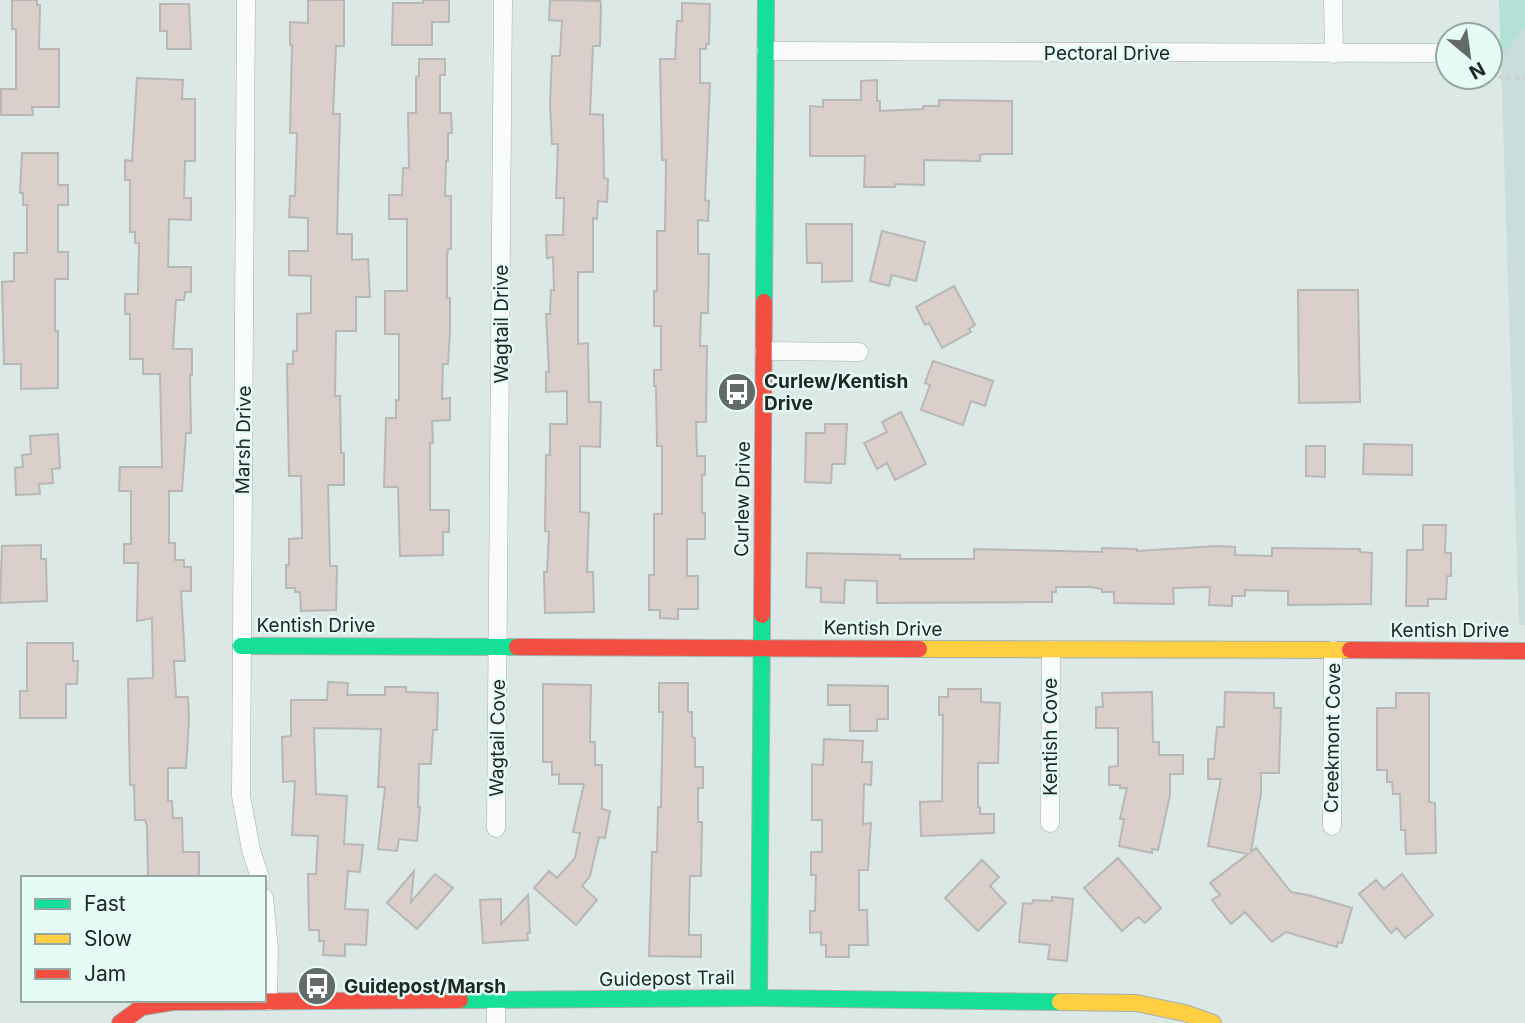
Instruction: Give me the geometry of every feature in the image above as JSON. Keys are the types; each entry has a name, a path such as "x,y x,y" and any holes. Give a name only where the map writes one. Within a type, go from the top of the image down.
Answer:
{"street":[{"name":"Marsh Drive","path":"246,0 241,796 251,850 259,876"},
{"name":"Wagtail Drive","path":"499,647 503,0"},
{"name":"Curlew Drive","path":"759,998 766,0"},
{"path":"1333,0 1334,54"},
{"name":"Pectoral Drive","path":"766,51 1434,53"},
{"path":"764,351 859,352"},
{"name":"Kentish Drive","path":"241,646 1525,651"},
{"name":"Wagtail Cove","path":"496,828 499,647"},
{"name":"Kentish Cove","path":"1050,823 1051,650"},
{"name":"Creekmont Cove","path":"1332,826 1333,650"},
{"path":"266,924 268,1001"},
{"name":"Guidepost Trail","path":"268,1001 759,998 1136,1003 1185,1013 1213,1023"},
{"path":"496,1001 496,1023"},
{"name":"Guidepost Trail","path":"121,1022 142,1007 173,1002"}],"path":[{"path":"1504,77 1525,79"}],"shaded area":[{"path":"1499,0 1525,0 1525,625 1519,625 1502,91 1504,21 1500,21"}],"green space":[{"path":"1499,0 1525,0 1525,27 1504,53 1504,21 1500,21"}],"building":[{"path":"12,0 37,0 37,5 40,5 39,49 59,49 59,107 32,107 33,115 1,115 1,89 16,89 16,29 12,29"},
{"path":"308,0 344,0 344,46 336,46 333,114 340,114 337,234 352,234 352,260 368,259 370,297 356,297 356,331 336,331 335,396 340,396 344,485 328,485 330,566 337,566 336,610 301,611 300,592 295,592 295,588 286,588 289,539 302,538 301,476 289,476 287,364 293,364 293,351 297,351 297,314 311,313 311,276 289,275 289,251 308,251 308,218 289,217 290,196 295,196 297,133 290,133 290,22 308,23"},
{"path":"423,0 449,0 449,22 432,22 432,45 392,45 393,3 423,3"},
{"path":"550,0 600,1 601,5 600,46 593,46 590,114 603,115 607,202 598,201 597,219 593,218 593,272 578,272 578,344 588,343 589,402 601,402 600,447 580,446 580,512 589,513 587,572 593,572 594,612 545,613 544,572 547,572 549,532 545,531 546,455 550,455 550,424 567,424 567,391 546,392 546,372 549,372 546,314 550,314 551,290 554,290 553,257 547,258 546,235 563,235 564,198 556,198 558,144 552,144 550,104 552,56 560,56 562,21 549,20"},
{"path":"682,3 710,4 709,44 706,44 706,49 700,49 700,83 710,83 705,200 709,201 708,221 698,220 698,254 709,254 708,313 701,313 700,346 707,346 706,422 696,422 697,456 705,456 702,513 705,513 705,539 687,539 687,576 698,576 698,609 678,609 678,619 660,618 660,610 649,610 649,575 654,575 654,514 662,514 662,446 657,446 654,386 654,370 661,370 661,326 654,326 657,231 665,231 666,160 662,160 660,59 675,59 677,21 682,21"},
{"path":"160,4 189,4 191,49 167,49 167,31 160,31"},
{"path":"419,59 445,59 445,75 440,75 440,113 451,113 452,133 448,133 445,196 451,196 451,249 448,249 447,256 450,331 448,364 443,364 442,399 450,398 450,420 432,421 433,443 430,443 430,510 449,510 449,532 443,532 443,555 400,556 398,487 384,487 386,418 396,418 396,400 399,400 399,334 385,334 385,291 407,291 407,219 389,219 389,195 402,195 403,168 409,168 408,113 416,113"},
{"path":"137,78 183,80 182,99 195,99 195,161 185,161 184,198 191,198 191,220 169,219 168,267 191,267 191,292 185,292 184,300 176,300 173,349 192,349 191,433 186,433 182,491 169,491 169,543 175,543 175,560 184,560 184,567 191,567 191,591 181,591 185,661 174,661 176,697 188,697 189,720 186,768 168,768 168,801 172,801 173,818 182,818 183,852 199,852 199,876 148,876 147,826 145,820 135,820 134,785 130,785 128,679 153,678 152,618 137,621 138,563 124,563 124,544 131,544 131,491 119,491 120,467 162,467 160,374 143,374 143,359 130,359 130,314 125,314 125,294 138,294 139,243 135,243 135,232 130,232 130,180 125,180 125,160 132,161"},
{"path":"877,80 880,111 923,109 923,106 939,106 939,100 1012,101 1012,154 980,155 980,161 924,160 924,185 895,184 895,187 864,187 865,156 810,156 810,106 823,107 823,100 861,100 861,81"},
{"path":"22,153 58,153 58,185 68,185 68,205 58,205 58,252 68,252 68,279 55,279 58,388 21,389 21,364 4,364 2,282 14,281 14,253 27,253 27,205 23,205 23,193 20,193"},
{"path":"806,224 852,224 852,281 822,282 822,263 807,263"},
{"path":"882,231 925,242 916,281 892,275 889,286 870,281"},
{"path":"954,286 975,325 969,329 971,332 942,348 929,323 925,325 916,307"},
{"path":"1298,290 1358,290 1360,402 1299,403"},
{"path":"933,361 993,381 985,406 971,401 963,425 921,410 930,385 925,383"},
{"path":"901,412 926,464 895,480 887,463 877,469 864,443 887,432 882,422"},
{"path":"825,424 847,424 845,464 832,464 831,483 805,482 806,433 825,433"},
{"path":"58,434 60,468 52,469 53,483 39,484 40,494 16,495 15,468 23,467 22,455 31,454 30,436"},
{"path":"1364,444 1412,445 1412,475 1363,474"},
{"path":"1306,446 1325,446 1325,477 1306,476"},
{"path":"1423,525 1446,525 1445,553 1451,553 1451,576 1447,576 1446,599 1428,599 1428,606 1406,606 1407,550 1423,550"},
{"path":"41,545 41,559 46,559 47,601 0,603 2,546"},
{"path":"1235,547 1235,555 1272,556 1272,548 1360,549 1360,552 1372,553 1371,604 1288,605 1288,591 1245,590 1245,596 1232,596 1232,606 1209,605 1210,587 1173,588 1174,604 1114,603 1114,592 1102,592 1102,589 1091,587 1056,587 1056,592 1052,592 1052,602 877,603 877,581 845,580 844,603 821,602 821,588 806,587 807,553 900,555 900,559 974,559 974,549 1102,552 1102,548 1137,551"},
{"path":"27,643 73,643 73,661 78,661 77,684 66,684 66,718 20,718 20,691 27,691"},
{"path":"328,682 348,683 347,695 385,695 385,687 406,687 406,692 438,693 437,730 433,730 431,764 419,764 420,807 417,841 399,839 397,851 378,849 385,787 378,787 381,729 314,728 316,794 347,796 344,844 363,845 360,872 348,871 345,909 368,910 366,945 345,944 345,956 323,955 324,941 319,941 319,930 309,930 308,874 316,874 318,836 292,835 295,781 283,782 282,737 291,736 291,700 327,700"},
{"path":"659,683 688,683 688,712 692,712 692,737 695,738 695,767 703,767 703,788 698,788 698,822 702,822 701,876 690,876 689,917 689,935 701,935 701,957 649,956 652,852 657,852 658,807 661,807 663,712 659,712"},
{"path":"543,684 591,685 590,742 595,742 595,765 602,765 602,809 610,811 605,838 599,837 590,876 582,886 597,900 576,925 534,888 549,871 557,878 575,858 580,833 573,832 584,784 559,784 559,774 552,775 552,762 543,762"},
{"path":"828,685 888,686 888,719 877,719 877,731 850,731 850,705 828,705"},
{"path":"948,689 981,689 981,702 1000,703 998,763 978,763 978,807 980,814 994,814 994,833 921,836 920,802 942,801 943,715 939,715 939,697 948,697"},
{"path":"1152,692 1153,742 1159,742 1159,755 1183,755 1183,774 1170,774 1170,795 1158,850 1152,849 1152,853 1119,846 1124,819 1120,819 1127,788 1109,785 1109,767 1118,766 1118,728 1096,728 1096,707 1103,707 1102,693"},
{"path":"1225,692 1274,693 1274,708 1281,708 1279,773 1261,773 1261,793 1251,852 1256,848 1291,892 1352,908 1342,943 1338,942 1337,947 1286,932 1272,942 1245,912 1231,924 1212,900 1220,895 1210,883 1248,854 1208,846 1221,779 1208,779 1208,759 1214,759 1217,727 1224,727"},
{"path":"1396,693 1429,693 1429,802 1435,803 1436,853 1406,854 1405,830 1401,830 1400,794 1393,794 1392,782 1387,782 1387,770 1377,770 1377,708 1396,708"},
{"path":"824,739 863,741 862,762 872,762 871,785 864,784 863,824 871,823 868,870 859,870 859,910 867,910 868,945 849,945 849,957 826,957 826,945 821,945 821,932 810,933 810,911 815,911 816,875 811,875 811,852 822,852 822,820 812,820 812,764 823,765"},
{"path":"1118,858 1161,908 1145,923 1138,917 1122,931 1084,888"},
{"path":"982,860 999,877 990,886 1006,903 978,931 945,898"},
{"path":"414,871 411,902 435,874 453,888 417,929 387,903"},
{"path":"1402,874 1433,915 1405,938 1397,928 1391,933 1359,894 1376,880 1384,889"},
{"path":"528,895 528,940 483,943 480,900 501,899 501,924"},
{"path":"1052,897 1073,899 1067,961 1048,959 1050,945 1019,942 1023,903 1032,904 1033,900 1052,901"}],"traffic: fast":[{"path":"764,302 766,0"},
{"path":"759,998 762,615"},
{"path":"241,646 517,647"},
{"path":"460,1000 759,998 1060,1002"}],"traffic: slow":[{"path":"919,649 1350,650"},
{"path":"1060,1002 1136,1003 1185,1013 1213,1023"}],"traffic: jam":[{"path":"762,615 764,302"},
{"path":"517,647 919,649"},
{"path":"1350,650 1525,651"},
{"path":"266,1001 460,1000"},
{"path":"120,1023 142,1007 173,1002"}],"place":[{"name":"Curlew/Kentish Drive","path":"737,392"},
{"name":"Guidepost/Marsh","path":"317,986"}]}
